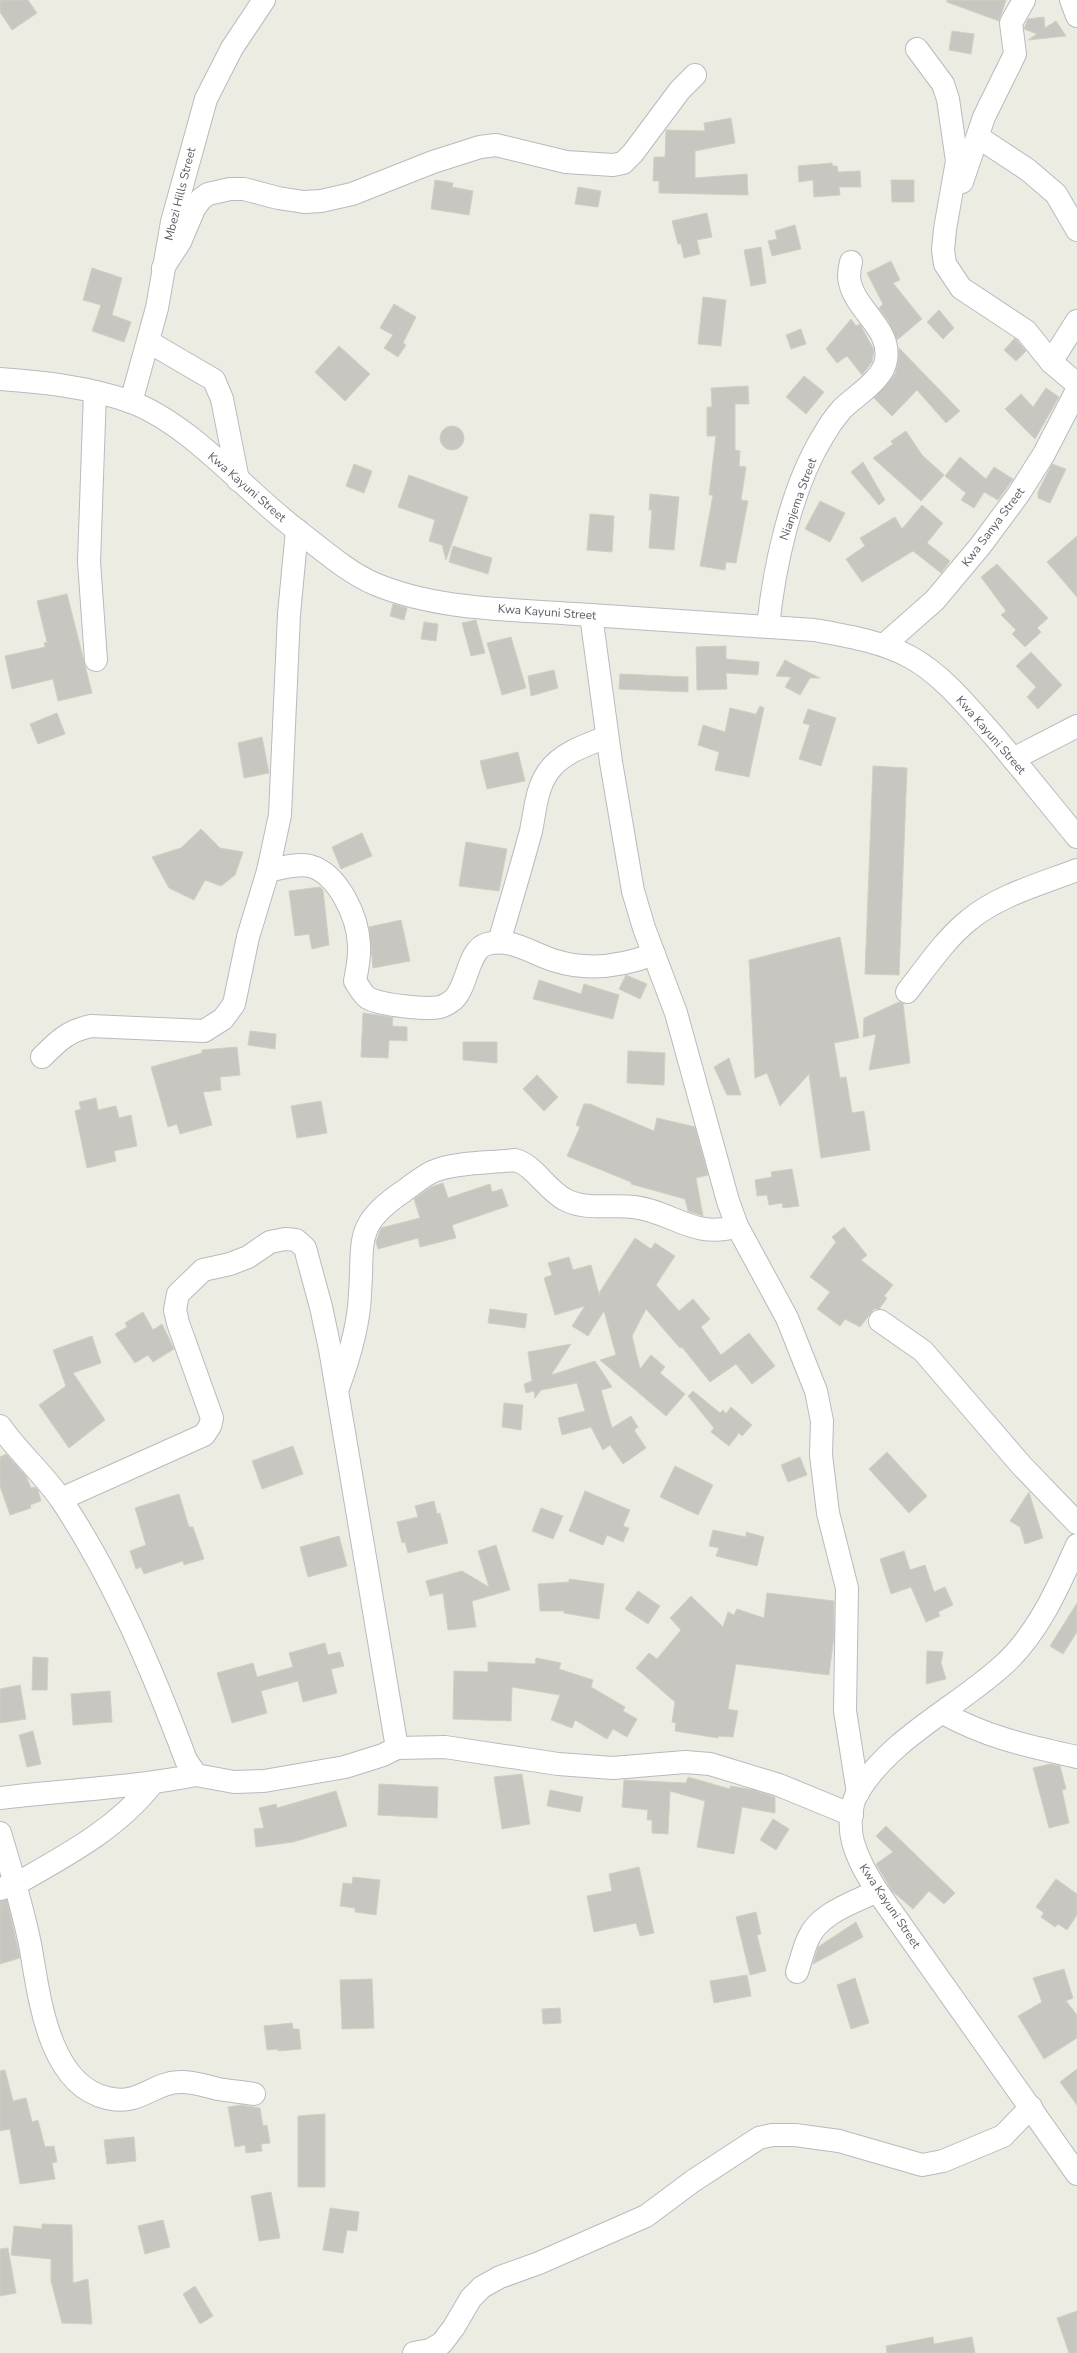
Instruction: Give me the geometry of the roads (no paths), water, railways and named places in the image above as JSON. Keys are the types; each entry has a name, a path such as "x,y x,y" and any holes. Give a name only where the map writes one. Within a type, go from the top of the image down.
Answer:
{"street":[{"name":"Mbezi Hills Street","path":"131,402 149,342 163,268 187,162 206,99 232,48 264,0"},
{"path":"952,196 963,180 984,117 1015,54 1011,23 1024,0"},
{"path":"1071,0 1077,16"},
{"path":"917,48 937,75 948,100 957,161 943,250 945,264 961,288 1026,331 1051,362 1077,384"},
{"path":"163,268 180,242 194,209 201,199 208,194 230,189 244,189 278,198 304,202 321,201 352,194 433,162 480,147 496,145 566,162 613,165 623,163 633,153 680,90 695,75"},
{"path":"978,137 1028,170 1056,194 1077,230"},
{"name":"Nianjema Street","path":"768,627 772,590 780,549 804,476 822,436 842,409 875,380 886,362 887,348 879,329 868,316 849,277 851,262"},
{"path":"1051,362 1077,321"},
{"path":"149,342 214,380 222,399 238,480"},
{"name":"Kwa Kayuni Street","path":"0,379 45,382 94,392 131,402 164,419 189,437 276,515 338,562 372,583 397,592 457,605 814,630 866,640 884,646 911,658 929,670 964,702 1077,837"},
{"name":"Kwa Sanya Street","path":"884,646 935,600 981,545 1018,495 1044,454 1077,390"},
{"path":"94,392 89,562 96,660"},
{"path":"42,1057 57,1041 73,1030 91,1026 195,1031 212,1028 223,1019 234,1004 248,937 268,871 280,815 288,614 297,530"},
{"path":"591,615 607,737 633,890 654,954 676,1012 706,1129 737,1226 787,1318 816,1391 822,1420 821,1454 828,1513 847,1588 845,1711 858,1792"},
{"path":"1013,759 1077,726"},
{"path":"498,942 520,870 542,785 548,772 558,762 572,752 607,737"},
{"path":"268,871 294,866 310,866 324,874 336,884 347,901 357,927 359,946 355,981 368,998 375,1000 399,1005 441,1007 453,1000 460,991 470,968 472,957 485,944 498,942 509,943 556,961 578,967 631,963 654,954"},
{"path":"907,992 943,946 969,920 993,905 1022,891 1077,870"},
{"path":"337,1390 352,1340 360,1295 361,1254 366,1227 376,1212 391,1200 436,1170 515,1160 525,1163 549,1190 566,1200 582,1206 636,1207 675,1221 706,1229 721,1231 737,1226"},
{"path":"61,1499 204,1435 210,1426 212,1418 176,1317 175,1310 178,1294 203,1270 230,1264 248,1257 270,1242 286,1239 296,1240 305,1248 322,1308 396,1748"},
{"path":"880,1320 923,1351 1022,1466 1077,1523"},
{"path":"0,1426 61,1499 89,1545 123,1610 186,1760 196,1775"},
{"name":"Kwa Kayuni Street","path":"1077,1545 1058,1588 1030,1632 1002,1667 890,1753 858,1792 852,1815 853,1842 858,1859 877,1891 1077,2174"},
{"path":"943,1713 970,1728 1002,1740 1077,1757"},
{"path":"0,1798 67,1790 152,1784 196,1775 234,1782 264,1781 345,1767 383,1755 396,1748 445,1747 558,1764 613,1768 685,1762 710,1764 779,1786 852,1815"},
{"path":"8,1887 107,1829 136,1804 152,1784"},
{"path":"0,1833 8,1887 47,2028 61,2060 73,2077 87,2089 100,2095 125,2100 139,2098 160,2087 178,2082 254,2094"},
{"path":"797,1972 808,1938 818,1923 831,1913 877,1891"},
{"path":"414,2353 430,2350 442,2343 454,2328 471,2298 482,2287 500,2277 539,2263 646,2216 693,2181 759,2138 772,2135 795,2135 839,2141 922,2165 943,2161 1003,2136 1031,2107"}]}
